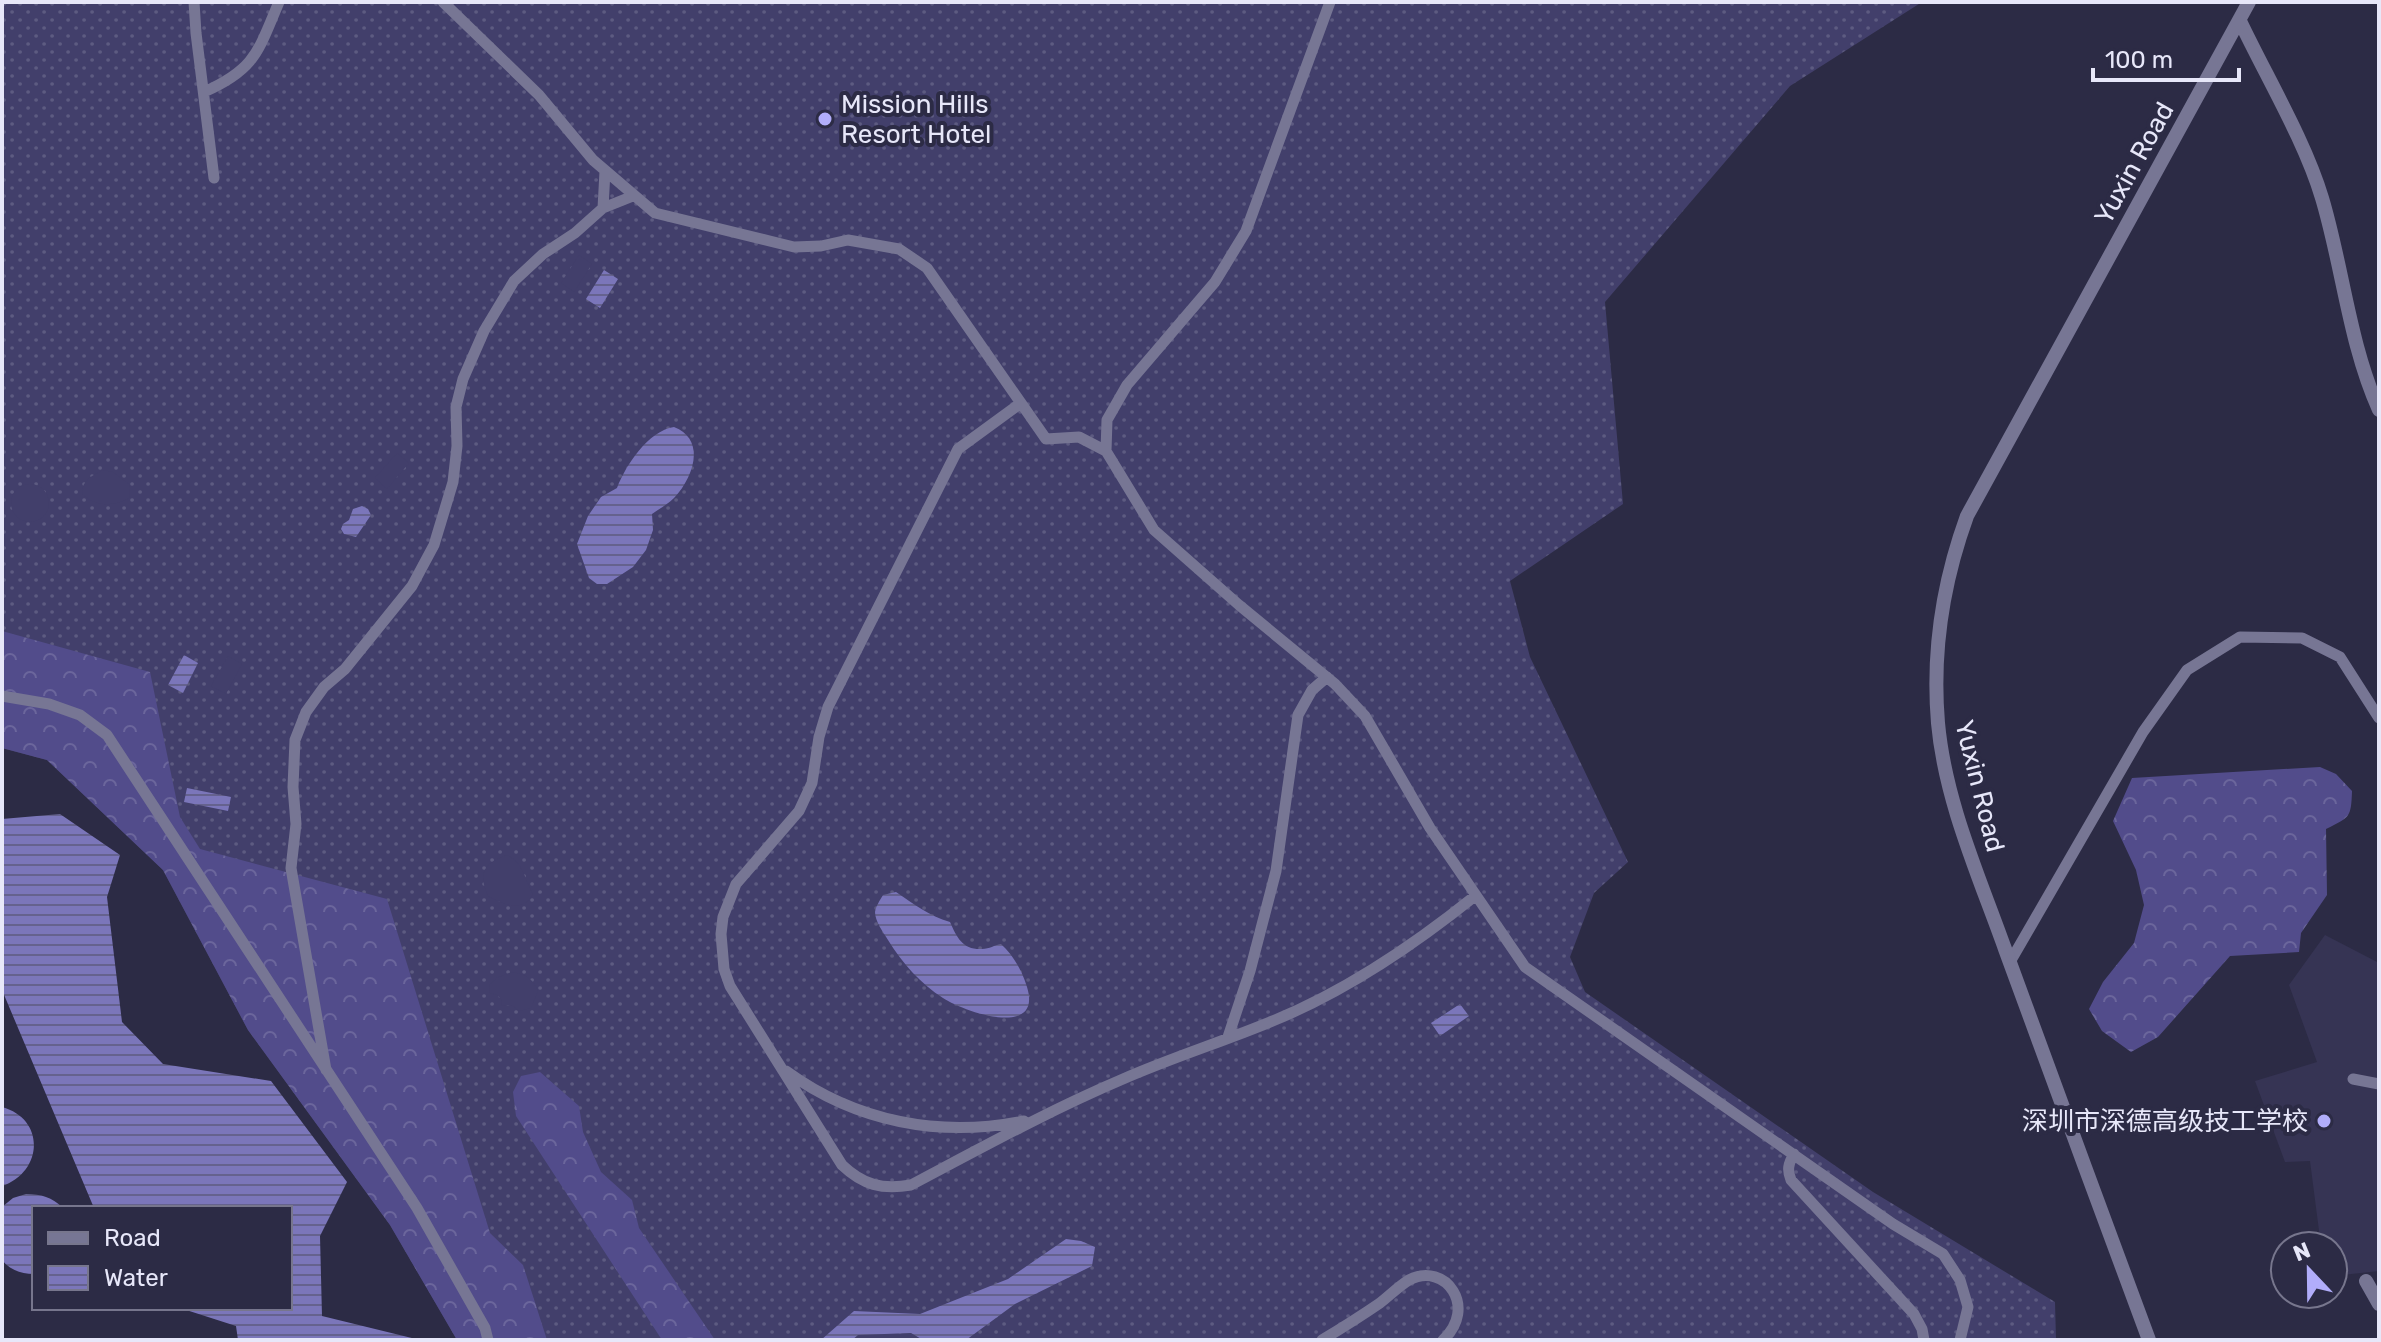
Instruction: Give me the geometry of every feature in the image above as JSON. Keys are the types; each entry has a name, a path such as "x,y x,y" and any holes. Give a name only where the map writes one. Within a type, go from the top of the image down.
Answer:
{"street":[{"path":"194,2 214,178"},
{"path":"204,92 227,82 251,63 279,2"},
{"path":"443,2 539,95 605,171 655,213 794,247 821,246 848,240 899,249 927,268 1046,439 1079,437 1106,451 1154,530 1327,677 1365,716 1430,828 1525,967 1893,1224 1943,1254 1960,1280 1968,1307 1960,1340"},
{"path":"1106,451 1107,420 1127,385 1215,282 1246,231 1330,2"},
{"name":"Yuxin Road","path":"2149,1340 1956,808 1938,725 1936,643 1958,539 1967,516 2249,2"},
{"path":"2240,21 2313,171 2328,221 2360,361 2379,410"},
{"path":"603,208 605,171"},
{"path":"326,1070 291,868 296,824 293,787 295,740 306,712 412,586 434,545 453,482 457,446 456,407 463,379 484,331 514,281 543,254 575,233 603,208 633,196"},
{"path":"1021,403 958,449 828,707 806,797 790,824 746,870 728,900 721,934 724,969 734,994 842,1165 856,1178 873,1186 892,1188 911,1185 1131,1075 1273,1021 1353,981 1404,950 1475,896"},
{"path":"2010,962 2143,732 2187,670 2240,637 2302,638 2340,657 2379,718"},
{"path":"1228,1037 1250,971 1276,871 1298,715 1306,698 1327,677"},
{"path":"2,696 49,704 80,715 107,735 417,1208 485,1328 488,1340"},
{"path":"780,1067 810,1088 843,1105 906,1124 970,1128 1044,1116"},
{"path":"2353,1079 2379,1084"},
{"path":"1794,1154 1789,1162 1791,1180 1914,1314 1924,1340"},
{"path":"1322,1340 1410,1280 1423,1276 1448,1284 1456,1295 1458,1321 1443,1340"},
{"path":"2366,1281 2379,1304"}],"shaded area":[{"path":"2,2 1922,2 1790,86 1605,302 1623,504 1510,581 1530,657 1628,862 1594,893 1570,957 1585,992 1873,1192 2055,1302 2056,1340 457,1340 390,1225 248,1030 163,870 47,760 2,748"},
{"path":"579,255 592,264 574,292 561,283"},
{"path":"397,453 409,463 387,489 375,478"},
{"path":"103,470 113,472 130,485 129,498 104,504 92,501 82,493 86,481"},
{"path":"30,484 44,489 49,503 44,517 30,522 16,517 11,503 16,489"},
{"path":"228,656 242,664 226,694 211,686"},
{"path":"507,855 520,867 533,894 524,904 513,906 488,896 483,881 485,870 492,862"},
{"name":"深圳市深德高级技工学校","path":"2325,935 2379,963 2379,1271 2349,1274 2349,1230 2319,1230 2310,1161 2285,1162 2255,1081 2317,1062 2289,985"},
{"path":"512,972 528,978 536,987 538,991 531,1008 519,1011 513,1006 501,1005 502,1000 490,993 489,986 496,978"}],"green space":[{"path":"2,631 150,672 180,817 200,849 387,899 490,1233 523,1265 547,1340 457,1340 390,1225 248,1030 163,870 47,760 2,748"},
{"path":"2320,767 2336,774 2352,791 2351,807 2345,819 2326,829 2327,895 2301,933 2299,952 2230,956 2158,1037 2131,1052 2102,1031 2089,1009 2103,982 2134,943 2144,905 2136,870 2113,821 2132,778"},
{"path":"540,1072 579,1106 583,1132 601,1172 632,1200 639,1228 715,1340 662,1340 516,1116 513,1092 521,1076"}],"water":[{"path":"604,270 618,279 600,308 586,299"},
{"path":"674,427 691,441 694,450 687,480 674,498 652,514 653,530 646,550 633,567 607,584 597,584 589,578 577,544 588,516 601,497 617,488 626,469 647,442"},
{"path":"362,506 371,515 356,537 344,534 341,529 343,524 349,520 353,509"},
{"path":"184,655 198,663 183,693 168,685"},
{"path":"187,788 231,797 228,811 184,802"},
{"path":"60,814 120,855 107,897 122,1022 163,1064 271,1081 347,1182 320,1236 322,1316 420,1340 238,1340 236,1326 186,1310 292,1310 292,1206 93,1206 2,990 2,819"},
{"path":"896,892 928,913 950,922 965,945 985,949 1001,944 1017,964 1027,987 1029,1003 1024,1013 999,1017 967,1010 943,998 920,980 893,949 875,915 883,895"},
{"path":"1460,1004 1469,1016 1440,1036 1431,1023"},
{"path":"2,1107 26,1122 34,1146 32,1158 25,1169 16,1179 2,1186"},
{"path":"37,1195 61,1206 32,1206 32,1274 16,1271 2,1260 2,1207 13,1198"},
{"path":"1066,1239 1095,1247 1092,1266 1015,1304 966,1340 923,1340 911,1333 858,1335 852,1340 821,1340 854,1311 920,1314 1008,1279"}],"place":[{"name":"Mission Hills Resort Hotel","path":"825,119"},
{"name":"深圳市深德高级技工学校","path":"2324,1121"}]}
